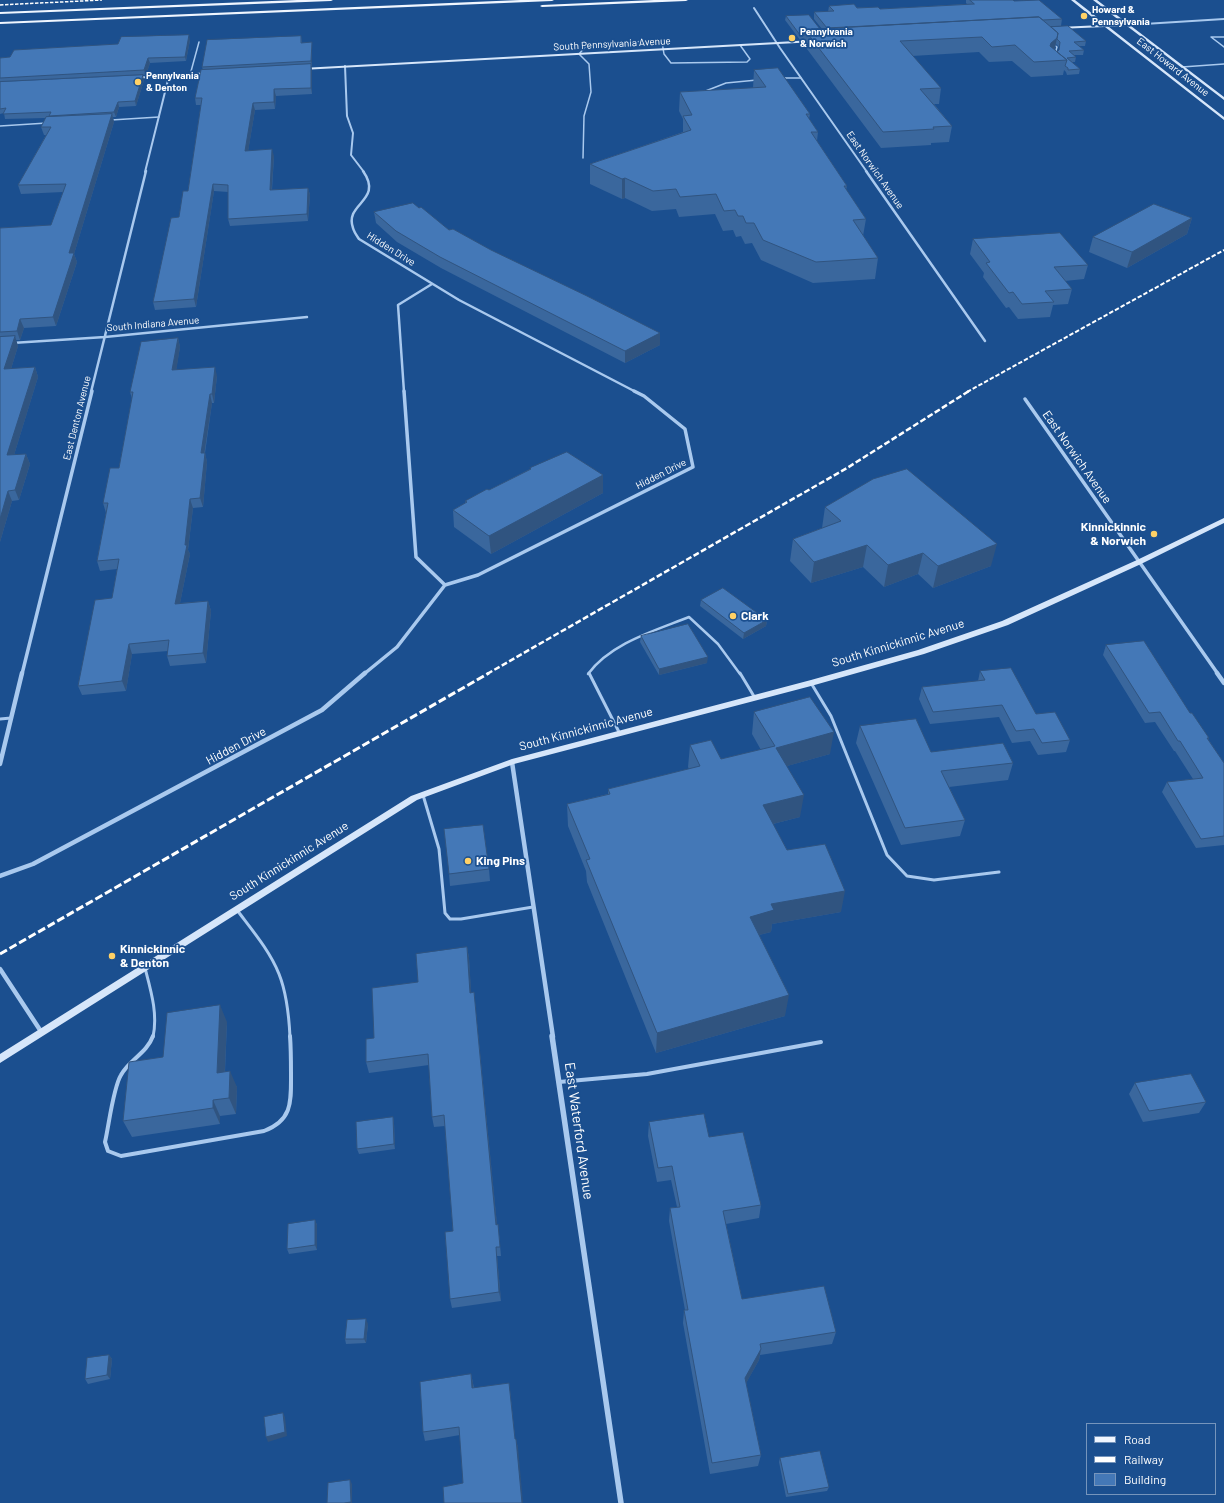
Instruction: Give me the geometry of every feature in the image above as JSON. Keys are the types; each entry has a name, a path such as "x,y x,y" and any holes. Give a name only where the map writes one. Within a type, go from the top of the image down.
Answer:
{"main road":[{"path":"194,5 256,0"},
{"path":"0,13 331,0"},
{"path":"0,23 552,0"},
{"path":"368,8 492,8 686,0"}],"street":[{"name":"East Howard Avenue","path":"1073,0 1224,119"},
{"name":"East Howard Avenue","path":"1095,0 1224,99"},
{"name":"East Norwich Avenue","path":"754,8 801,78 985,341"},
{"path":"1052,29 1224,19"},
{"name":"South Pennsylvania Avenue","path":"299,69 821,41"},
{"name":"Hidden Drive","path":"0,876 33,864 322,710 397,648 445,585 478,575 693,467 685,429 644,396 459,300 359,239 352,230 350,220 355,209 367,196 370,187 369,180 351,155 353,134 347,116 345,66"},
{"path":"130,78 214,73"},
{"name":"East Denton Avenue","path":"0,764 169,76"},
{"path":"432,284 398,305 416,557 445,585"},
{"name":"South Indiana Avenue","path":"7,343 105,336 307,317"},
{"name":"East Norwich Avenue","path":"1025,399 1224,683"},
{"name":"South Kinnickinnic Avenue","path":"0,1059 414,798 512,762 811,683 921,652 1006,623 1139,562 1224,520"},
{"name":"East Waterford Avenue","path":"512,762 621,1503"},
{"path":"0,969 43,1033"}],"lane":[{"path":"1224,37 1211,37 1224,47"},
{"path":"1049,40 1057,47 1056,54 1052,56"},
{"path":"583,158 584,116 591,92 589,64 579,54 587,44 650,41 662,42 661,49 664,56 671,63 747,62 750,59 740,45"},
{"path":"190,75 199,42"},
{"path":"1182,67 1224,64"},
{"path":"781,78 801,78"},
{"path":"701,93 726,83 757,80"},
{"path":"109,120 159,117"},
{"path":"0,126 54,123"},
{"path":"620,734 588,674 611,652 643,635 689,617 706,630 737,669 755,698"},
{"path":"811,683 831,716 887,855 907,876 934,880 999,872"},
{"path":"0,719 11,718"},
{"path":"422,795 439,849 444,907 447,917 450,919 461,919 534,908"},
{"path":"145,968 155,1018 153,1037 148,1046 122,1072 118,1081 105,1142 108,1151 121,1156 275,1128 282,1120 290,1104 291,1053 289,1010 284,990 271,958 237,910"},
{"path":"559,1082 647,1074 821,1042"}],"building":[{"path":"970,0 1039,0 1062,19 1043,20 1039,17 827,28 814,12 834,11 829,6 854,4 857,8 878,7 880,9 974,4"},
{"path":"809,15 820,29 805,30 805,35 800,35 786,16"},
{"path":"1039,17 1058,33 1057,38 1051,43 1050,46 1067,60 1034,62 1015,45 992,47 982,37 900,41 941,88 920,89 952,126 933,127 934,129 883,132 805,30"},
{"path":"1068,26 1086,41 1074,42 1084,50 1069,51 1076,57 1067,58 1080,69 1068,70 1065,66 1067,60 1057,52 1059,50 1060,42 1057,39 1058,33 1051,27"},
{"path":"189,35 185,57 148,58 144,70 0,78 0,58 10,57 14,50 118,44 121,37"},
{"path":"301,36 301,43 312,42 311,61 202,67 207,40"},
{"path":"311,64 311,88 274,89 274,102 253,103 245,151 272,149 270,190 308,188 307,214 228,219 228,185 213,184 194,299 153,302 171,218 179,217 183,191 188,191 202,98 195,98 201,70"},
{"path":"778,68 810,114 806,114 818,132 811,132 847,186 844,186 866,219 853,220 878,258 816,262 763,240 754,223 746,223 743,216 738,216 735,210 724,211 716,194 680,197 676,189 653,191 590,164 691,130 683,116 692,115 680,92 766,87 754,70"},
{"path":"143,75 135,101 118,102 114,112 49,116 51,112 3,114 6,108 0,109 0,82"},
{"path":"112,114 69,253 74,253 53,317 20,319 17,331 0,332 0,228 51,225 66,184 18,185 51,127 41,127 46,117"},
{"path":"413,203 419,208 421,207 449,230 453,229 491,250 660,333 625,351 440,257 396,231 374,212"},
{"path":"1154,204 1192,218 1132,252 1093,237"},
{"path":"1060,233 1088,265 1054,267 1072,289 1045,291 1054,302 1022,304 1013,292 1009,293 986,263 990,262 973,239"},
{"path":"15,336 4,369 35,367 7,455 26,454 15,490 8,491 0,519 0,337"},
{"path":"178,338 172,370 215,367 212,394 210,394 201,453 205,453 200,498 190,499 185,545 187,545 175,604 208,601 203,653 167,656 169,640 129,644 122,681 78,686 95,600 112,598 119,559 97,561 108,503 103,503 110,468 119,468 133,392 130,392 141,342"},
{"path":"567,452 603,475 489,536 453,510 467,502 465,501 487,489 489,490 531,469 530,468"},
{"path":"907,469 997,544 938,566 923,553 888,565 867,545 814,562 793,539 841,521 825,507 873,479"},
{"name":"Clark","path":"723,588 767,620 744,633 701,600"},
{"path":"688,624 708,657 659,669 641,636"},
{"path":"1144,641 1224,763 1224,836 1201,839 1167,782 1203,778 1160,712 1149,713 1106,645"},
{"path":"1011,668 1036,714 1055,712 1070,740 1042,743 1034,729 1016,731 1002,705 933,712 922,687 985,680 980,671"},
{"path":"810,697 834,732 776,748 804,795 763,805 787,850 825,844 845,891 771,904 774,910 750,917 789,995 657,1033 586,860 590,859 567,804 610,794 608,789 700,766 690,745 711,740 721,759 775,746 754,712"},
{"path":"916,719 931,752 1003,743 1013,763 941,771 965,820 905,828 860,726"},
{"name":"King Pins","path":"483,825 489,869 449,874 444,829"},
{"path":"467,947 470,993 474,992 496,1225 498,1224 500,1247 496,1247 499,1292 450,1299 445,1232 453,1231 444,1115 432,1117 428,1054 366,1062 366,1039 374,1038 372,988 418,982 416,954"},
{"path":"220,1005 217,1073 230,1071 229,1098 213,1100 213,1108 123,1121 129,1062 163,1057 167,1013"},
{"path":"1191,1074 1206,1102 1149,1111 1135,1083"},
{"path":"704,1114 709,1137 743,1132 761,1205 723,1211 742,1299 824,1286 836,1332 760,1344 761,1349 745,1378 761,1455 712,1463 684,1310 688,1310 670,1208 680,1207 672,1166 658,1168 649,1122"},
{"path":"393,1117 394,1144 357,1149 356,1122"},
{"path":"315,1220 315,1245 287,1249 288,1224"},
{"path":"366,1319 364,1339 345,1339 347,1320"},
{"path":"109,1355 107,1375 85,1379 87,1358"},
{"path":"471,1374 472,1388 509,1383 522,1503 444,1503 443,1487 463,1483 459,1427 423,1432 420,1382"},
{"path":"283,1413 285,1432 266,1437 264,1417"},
{"path":"820,1451 829,1487 788,1494 780,1458"},
{"path":"350,1480 351,1502 327,1503 328,1483"}],"railway":[{"path":"0,5 102,0"},
{"path":"967,392 1224,250"},
{"path":"487,674 847,468 969,391"},
{"path":"0,954 489,673"}],"place":[{"name":"Howard & Pennsylvania","path":"1084,16"},
{"name":"Pennylvania & Norwich","path":"792,38"},
{"name":"Pennylvania & Denton","path":"138,82"},
{"name":"Kinnickinnic & Norwich","path":"1154,534"},
{"name":"Clark","path":"733,616"},
{"name":"King Pins","path":"468,861"},
{"name":"Kinnickinnic & Denton","path":"112,956"}]}
